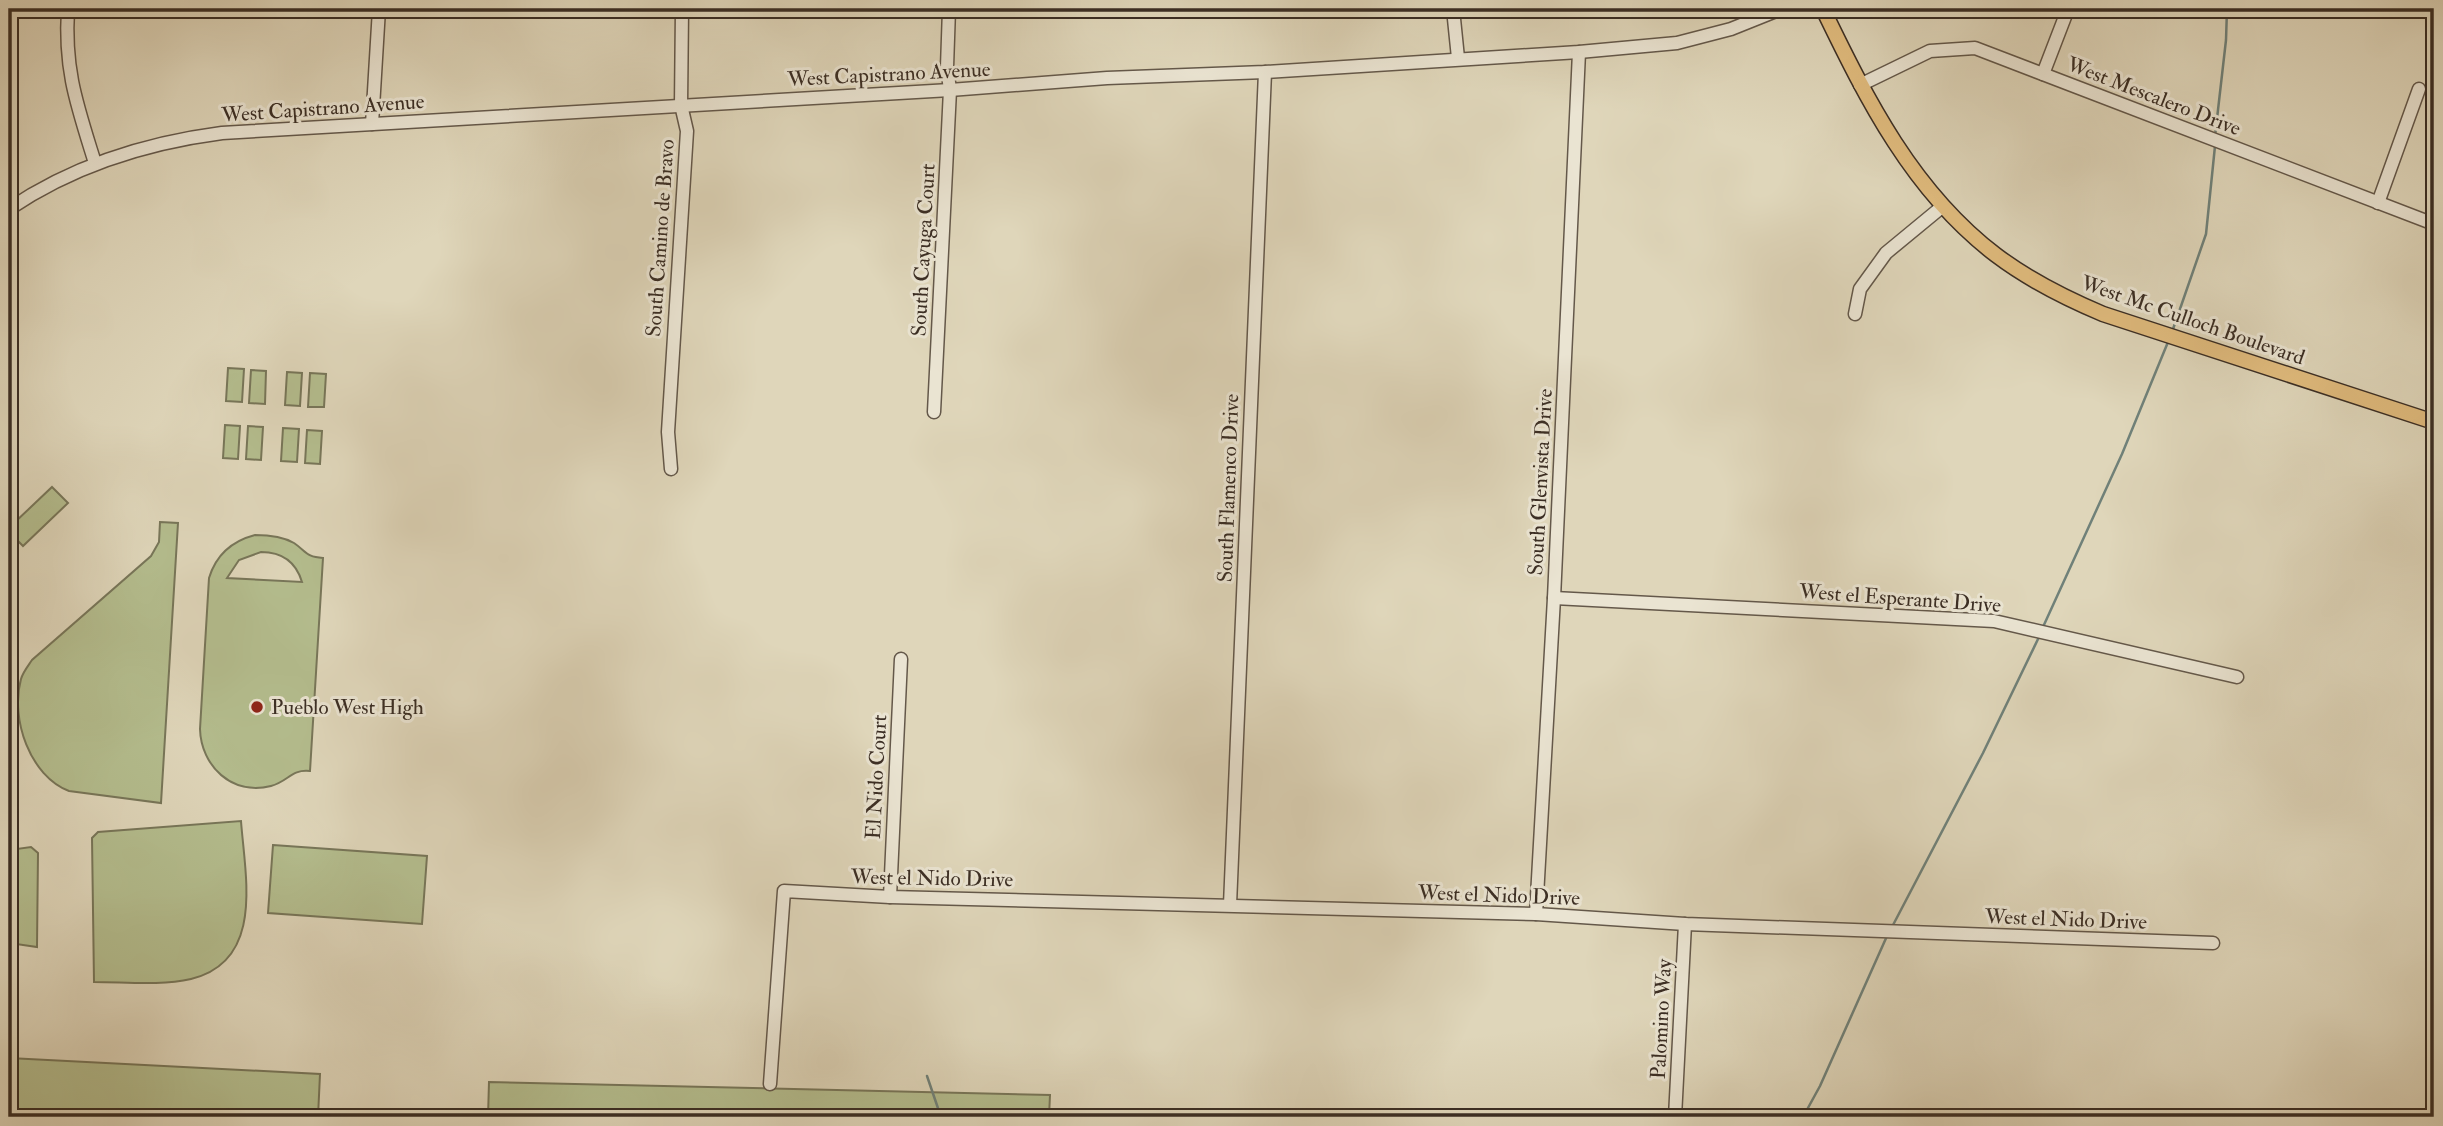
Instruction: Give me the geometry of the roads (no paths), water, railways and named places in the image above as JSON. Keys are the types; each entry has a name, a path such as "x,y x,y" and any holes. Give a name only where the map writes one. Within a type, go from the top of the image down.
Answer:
{"main road":[{"name":"West Mc Culloch Boulevard","path":"1823,9 1860,85 1905,159 1943,206 1996,255 2057,294 2103,314 2434,422"}],"street":[{"path":"68,9 66,42 69,77 95,163"},
{"path":"372,124 379,9"},
{"name":"South Camino de Bravo","path":"671,469 667,432 687,131 681,105 682,9"},
{"name":"South Cayuga Court","path":"934,412 950,90 947,67 949,9"},
{"path":"1452,9 1458,58"},
{"name":"West Capistrano Avenue","path":"9,209 28,196 95,163 163,142 189,137 1107,78 1265,72 1579,52 1677,43 1731,29 1781,9"},
{"path":"2043,74 2068,9"},
{"name":"West Mescalero Drive","path":"1860,85 1930,51 1975,48 2434,224"},
{"name":"South Glenvista Drive","path":"1536,914 1554,598 1579,52"},
{"name":"South Flamenco Drive","path":"1230,905 1265,72"},
{"path":"2378,203 2419,89"},
{"path":"1855,314 1860,289 1886,253 1943,206"},
{"name":"West el Esperante Drive","path":"1554,598 1994,621 2237,677"},
{"name":"El Nido Court","path":"890,897 901,659"},
{"name":"West el Nido Drive","path":"770,1084 784,891 890,897 1536,914 1685,924 2213,943"},
{"name":"Palomino Way","path":"1675,1117 1685,924"}],"waterway":[{"path":"2215,136 2227,9"},
{"path":"2172,332 2206,234 2215,146"},
{"path":"2043,627 2122,454 2168,342"},
{"path":"1892,927 1983,753 2039,637"},
{"path":"1803,1117 1820,1086 1887,936"},
{"path":"927,1076 941,1117"}],"place":[{"name":"Pueblo West High","path":"257,707"}]}
